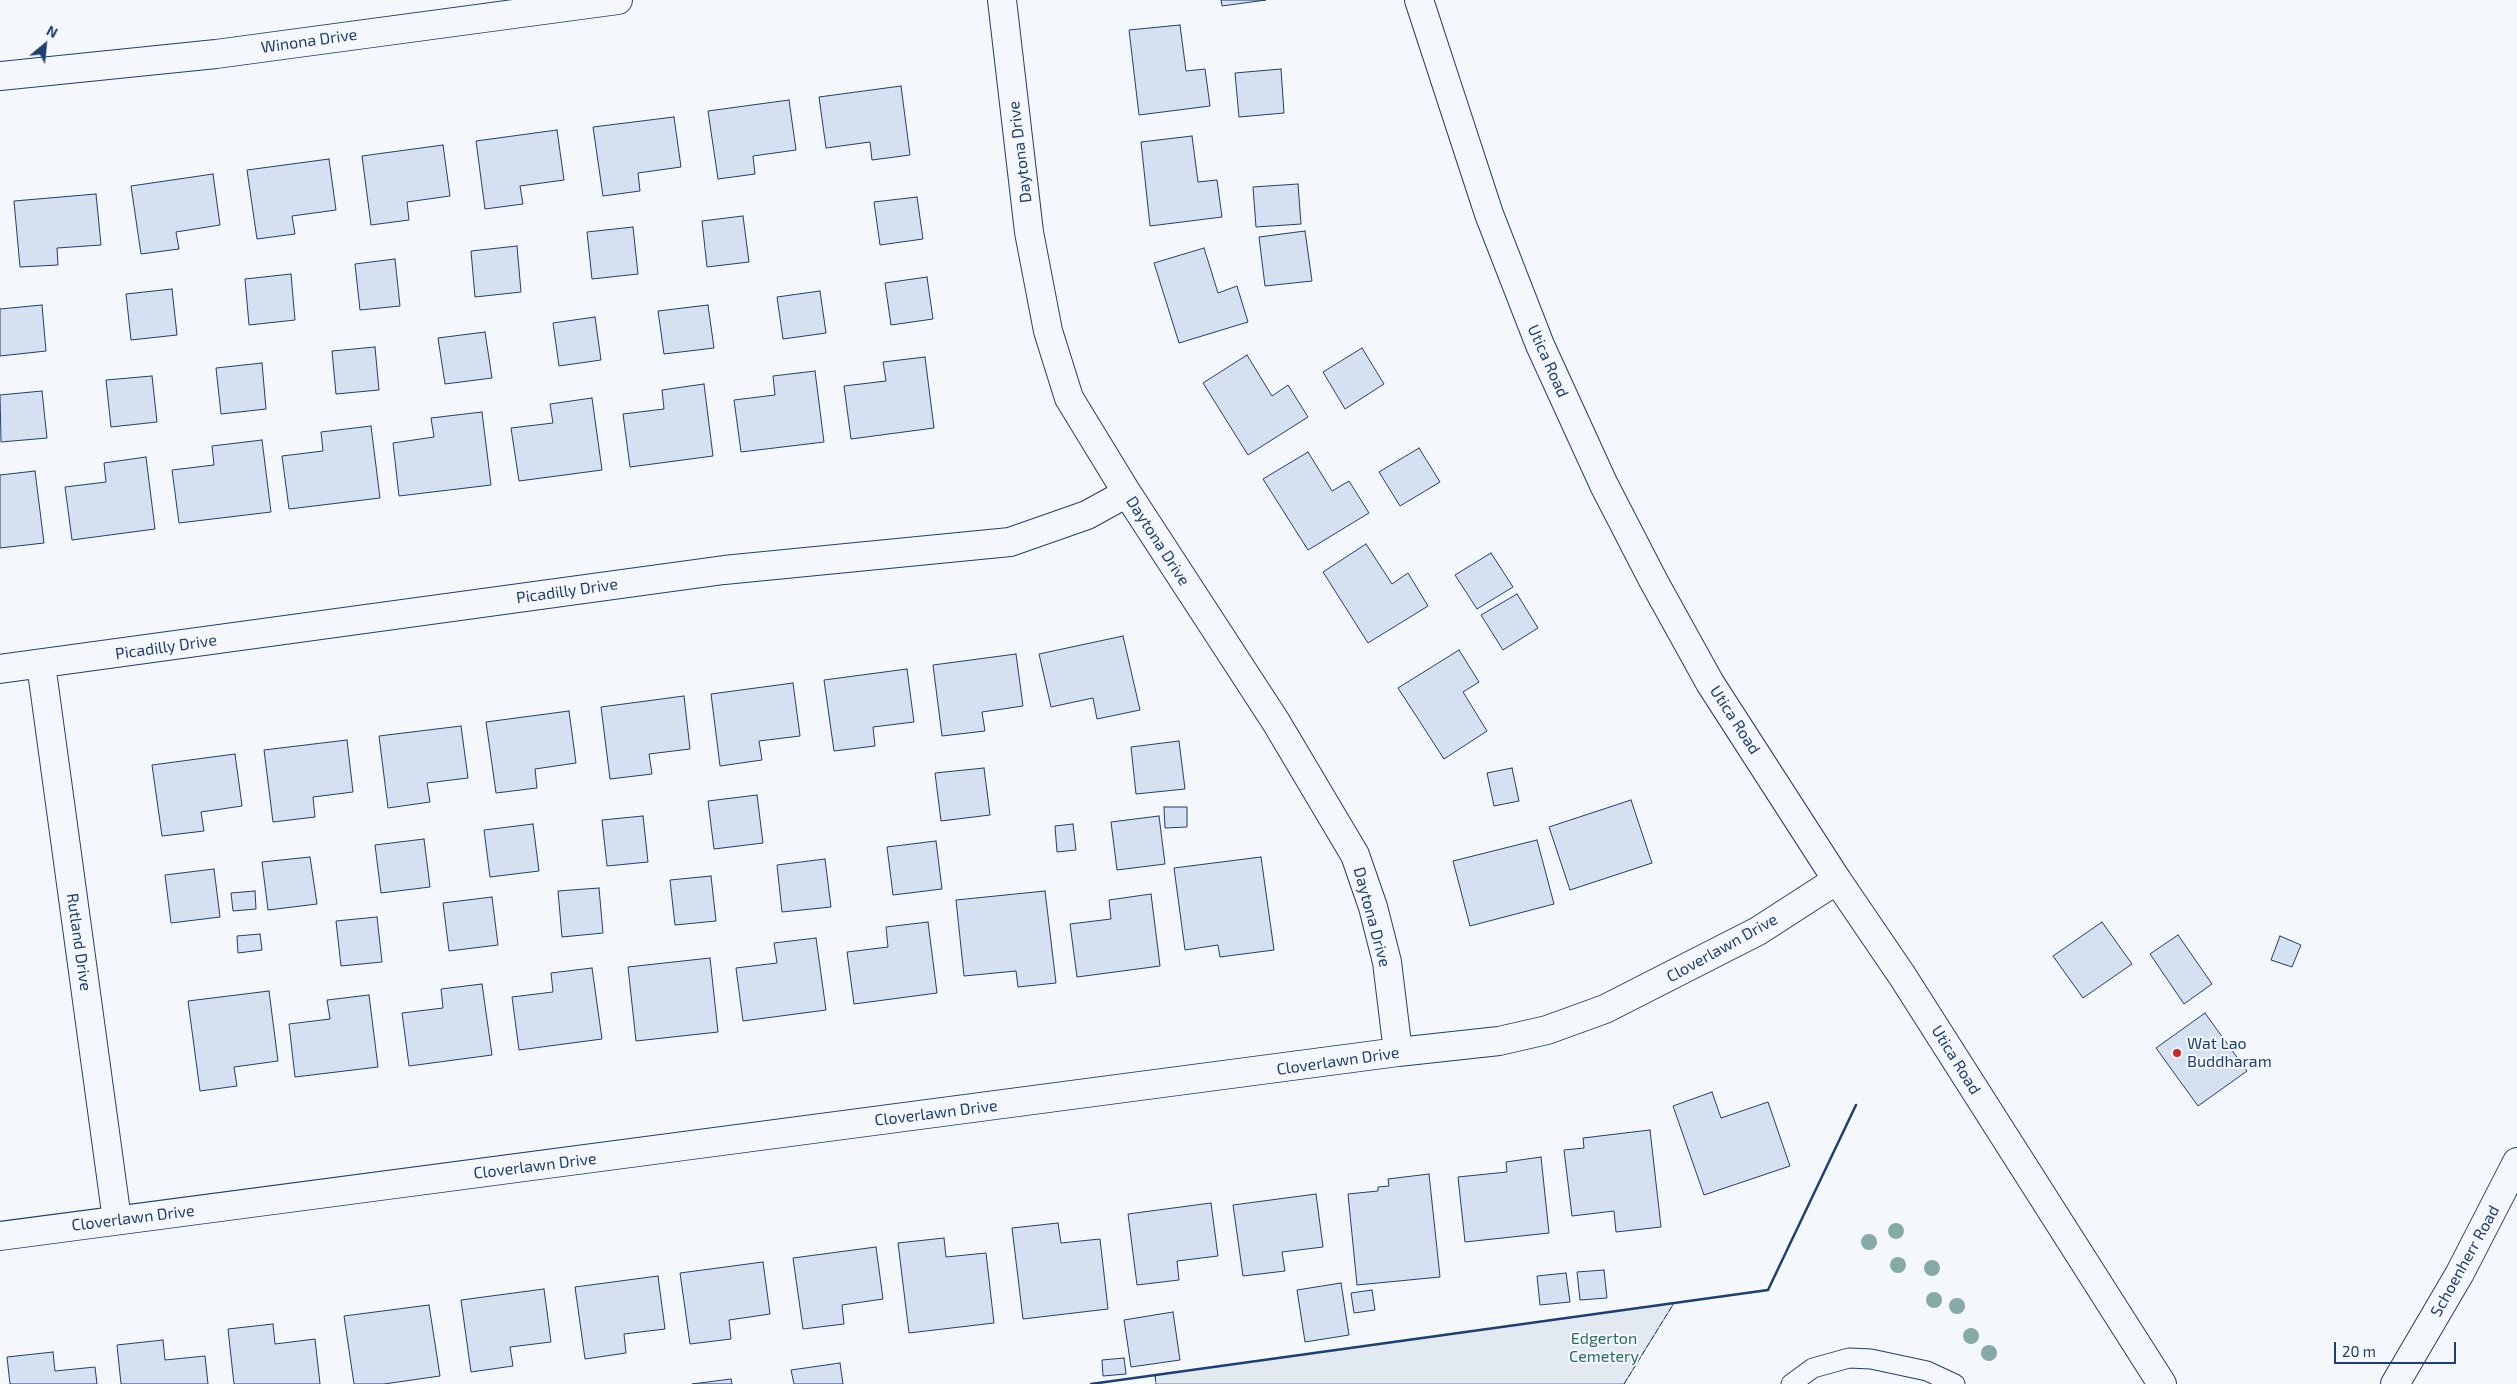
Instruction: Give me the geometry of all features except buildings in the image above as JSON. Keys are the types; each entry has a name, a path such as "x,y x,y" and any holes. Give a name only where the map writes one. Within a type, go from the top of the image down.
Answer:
{"street":[{"name":"Winona Drive","path":"0,76 216,54 618,0"},
{"name":"Daytona Drive","path":"1002,0 1029,232 1048,331 1069,398 1127,493 1276,722 1355,855 1373,907 1387,962 1398,1052"},
{"name":"Utica Road","path":"1419,0 1489,214 1540,345 1604,485 1653,580 1710,683 1837,880 1903,977 2162,1384"},
{"name":"Picadilly Drive","path":"0,669 724,570 1010,542 1087,515 1127,493"},
{"name":"Rutland Drive","path":"41,664 117,1220"},
{"name":"Cloverlawn Drive","path":"0,1236 1398,1052 1499,1041 1547,1030 1606,1009 1758,931 1837,880"},
{"name":"Schoenherr Road","path":"2395,1384 2460,1273 2517,1162"}],"lane":[{"path":"1791,1384 1813,1368 1849,1358 1871,1359 1927,1371 1955,1384"}],"green space":[{"name":"Edgerton Cemetery","path":"1674,1303 1624,1384 1156,1384 1155,1375"}],"fence":[{"path":"1624,1384 1674,1303"},
{"path":"1155,1375 1156,1384"}],"wall":[{"path":"1091,1384 1768,1290 1856,1105"}],"place":[{"name":"Wat Lao Buddharam","path":"2177,1053"}]}
